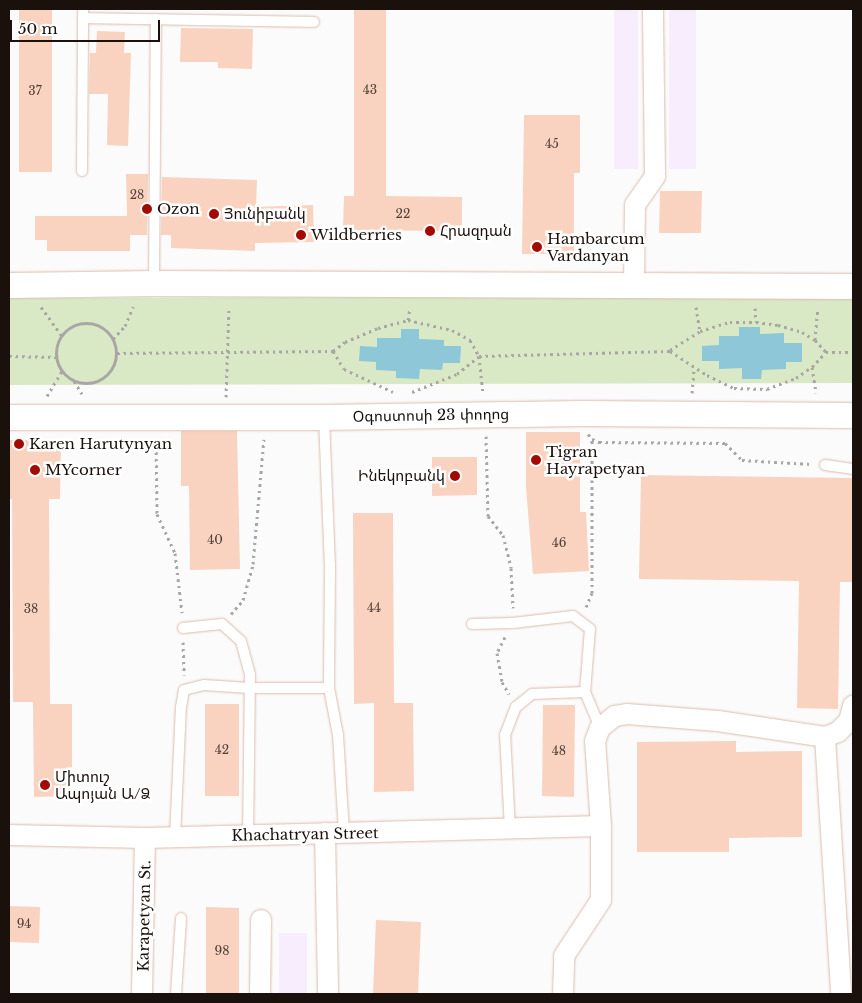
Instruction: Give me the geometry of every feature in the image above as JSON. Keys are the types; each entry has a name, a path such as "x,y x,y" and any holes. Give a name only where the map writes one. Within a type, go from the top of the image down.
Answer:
{"street":[{"path":"634,285 635,205 655,176 654,9"},
{"path":"9,285 154,283 853,286"},
{"name":"Օգոստոսի 23 փողոց","path":"9,417 324,417 580,413 853,415"},
{"path":"563,994 564,956 601,900 601,826 595,740 600,728 615,716 627,714 718,721 826,737 838,732 849,721 853,706"},
{"path":"826,737 841,992"},
{"name":"Khachatryan Street","path":"9,831 175,838 601,826"},
{"path":"328,994 335,833"},
{"name":"Karapetyan St.","path":"142,994 145,838"},
{"path":"260,994 261,920"}],"lane":[{"path":"82,171 83,13 156,19 314,22"},
{"path":"154,283 156,19"},
{"path":"324,417 330,566 328,688 338,735 335,833"},
{"path":"825,465 853,469"},
{"path":"472,624 513,623 573,616 590,629 584,692 600,728"},
{"path":"183,628 222,624 241,641 250,675 248,836"},
{"path":"175,838 181,707 184,690 204,685 249,688 328,688"},
{"path":"510,828 504,735 516,706 532,694 584,692"},
{"path":"176,994 181,918"}],"path":[{"path":"815,340 818,306"},
{"path":"41,307 62,336"},
{"path":"113,339 125,326 133,307"},
{"path":"227,417 226,354 229,307"},
{"path":"696,307 700,331"},
{"path":"755,307 756,322"},
{"path":"408,320 410,308"},
{"path":"117,353 226,354 333,351 345,342 378,328 408,320 452,330 470,340 479,356 485,414 488,516 503,536 511,568 513,623 497,653 502,682 516,706"},
{"path":"333,351 344,369 393,392 412,392 457,374 479,356 670,350 700,331 730,322 756,322 802,332 815,340 826,352"},
{"path":"87,323 100,326 113,339 117,353 113,368 103,379 88,384 67,377 58,365 56,357 58,342 62,336 72,326 87,323"},
{"path":"670,350 694,368 734,388 767,389 796,378 812,367 826,352 853,352"},
{"path":"9,356 56,357"},
{"path":"812,367 817,396"},
{"path":"691,401 694,368"},
{"path":"580,413 592,439 592,592 580,622"},
{"path":"222,624 243,600 254,564 266,417"},
{"path":"156,418 157,514 175,553 183,628 184,690"},
{"path":"592,439 599,442 725,442 742,460 825,465"}],"shaded area":[{"path":"614,9 638,9 638,169 614,169"},
{"path":"669,9 696,9 696,169 669,169"},
{"path":"279,933 307,933 307,994 279,994"}],"green space":[{"path":"853,296 853,383 9,385 9,298"}],"water":[{"path":"739,327 760,327 760,334 784,333 784,343 802,343 802,362 786,362 786,369 762,370 761,379 742,379 742,368 719,369 719,361 702,361 702,346 719,345 719,336 739,336"},
{"path":"401,329 419,329 419,339 444,340 444,346 461,346 460,363 443,363 442,370 420,369 419,379 396,378 396,371 376,370 376,362 359,361 360,346 377,347 377,338 401,338"}],"building":[{"path":"19,9 52,9 52,172 19,172"},
{"path":"354,9 386,9 386,196 462,197 462,231 343,230 344,196 354,196"},
{"path":"181,28 253,29 252,69 218,68 218,62 180,62"},
{"path":"97,31 125,32 124,53 131,53 128,146 107,145 108,94 89,94 90,53 96,53"},
{"path":"524,115 580,115 580,173 574,173 574,254 522,254"},
{"path":"126,174 148,174 147,235 130,235 130,251 47,251 47,240 35,240 35,216 127,216"},
{"path":"162,177 257,180 256,207 313,205 314,242 255,243 255,251 171,248 171,235 161,235"},
{"path":"660,191 702,191 701,233 659,233"},
{"path":"181,431 237,431 240,569 190,570 189,486 181,486"},
{"path":"526,432 580,432 580,512 586,512 589,571 533,574 526,487"},
{"path":"9,440 61,440 60,499 49,499 50,704 72,704 72,796 34,797 33,702 13,702 12,499 9,499"},
{"path":"432,457 477,457 477,495 432,496"},
{"path":"641,475 853,478 853,582 840,582 838,709 797,708 799,581 639,579"},
{"path":"353,513 393,513 394,703 413,703 414,791 374,792 374,703 354,704"},
{"path":"205,704 239,704 239,796 205,796"},
{"path":"543,705 575,705 574,797 542,796"},
{"path":"736,741 736,752 802,751 802,837 729,838 729,852 637,852 637,742"},
{"path":"9,906 40,907 39,943 9,942"},
{"path":"206,907 239,908 239,994 206,994"},
{"path":"376,920 421,922 418,994 373,994"}],"place":[{"name":"Ozon","path":"147,209"},
{"name":"Յունիբանկ","path":"214,214"},
{"name":"Հրազդան","path":"430,231"},
{"name":"Wildberries","path":"301,235"},
{"name":"Hambarcum Vardanyan","path":"537,247"},
{"name":"Karen Harutynyan","path":"19,444"},
{"name":"Tigran Hayrapetyan","path":"536,460"},
{"name":"MYcorner","path":"35,470"},
{"name":"Ինեկոբանկ","path":"455,476"},
{"name":"Միտուշ Ապոյան Ա/Ձ","path":"45,785"}]}
